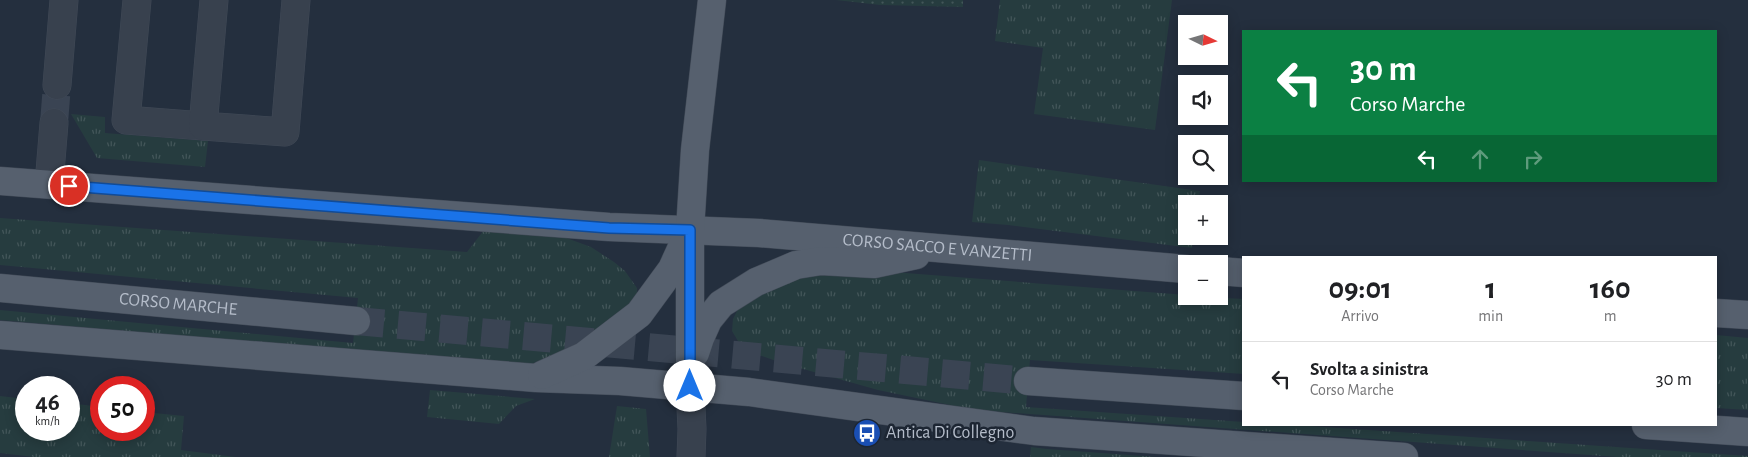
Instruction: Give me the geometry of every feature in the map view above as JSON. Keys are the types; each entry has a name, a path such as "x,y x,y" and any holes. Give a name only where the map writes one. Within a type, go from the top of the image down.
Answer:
{"main road":[{"path":"690,378 690,230 695,150 712,0"},
{"path":"0,180 609,228 690,230"},
{"path":"536,378 584,356 639,314 672,269 690,230"},
{"name":"CORSO SACCO E VANZETTI","path":"690,230 759,233 1178,268"},
{"path":"690,378 700,338 708,320 721,304 756,282 796,265 821,260 874,264 944,249"},
{"path":"1228,272 1242,273"},
{"name":"CORSO MARCHE","path":"0,288 356,321"},
{"path":"1717,312 1748,315"},
{"path":"0,334 536,378 620,380 690,378 784,396 1034,431 1404,457"},
{"path":"1028,381 1242,396"},
{"path":"1661,426 1748,432"}],"street":[{"path":"57,85 64,0"},
{"path":"137,0 126,120 284,132 296,0"},
{"path":"203,126 214,0"},
{"path":"49,184 54,123"},
{"path":"690,378 691,457"}],"green space":[{"path":"836,0 963,0 963,7 880,5"},
{"path":"1000,0 1172,0 1155,130 1034,114 1043,48 995,41"},
{"path":"71,114 105,117 105,133 208,141 205,167 97,158"},
{"path":"979,160 1200,191 1199,195 1178,195 1178,245 1192,245 1192,248 972,222"},
{"path":"0,218 467,252 484,230 561,236 591,247 625,271 637,288 637,299 599,335 554,357 530,364 354,351 0,320 0,310 353,343 358,298 0,265"},
{"path":"867,270 1178,294 1178,305 1228,305 1228,298 1242,299 1242,374 1030,360 1026,407 1242,422 1242,426 1310,426 1748,457 1618,457 974,410 878,390 782,363 748,351 738,341 732,331 733,319 738,309 748,301 806,273"},
{"path":"1717,335 1748,338 1748,410 1717,408"},
{"path":"430,390 535,399 516,406 499,424 427,417"},
{"path":"0,396 15,398 15,441 80,441 80,404 90,406 90,441 155,441 155,413 184,416 181,450 236,457 34,457 0,453"},
{"path":"617,406 646,409 650,457 609,457"},
{"path":"1031,447 1047,449 1157,457 1030,457"}],"tunnel":[{"path":"54,123 57,85"},
{"path":"356,321 1028,381"}],"place":[{"name":"Antica Di Collegno","path":"867,433"}],"route":[{"path":"69,186 609,228 690,230 690,386"}]}
